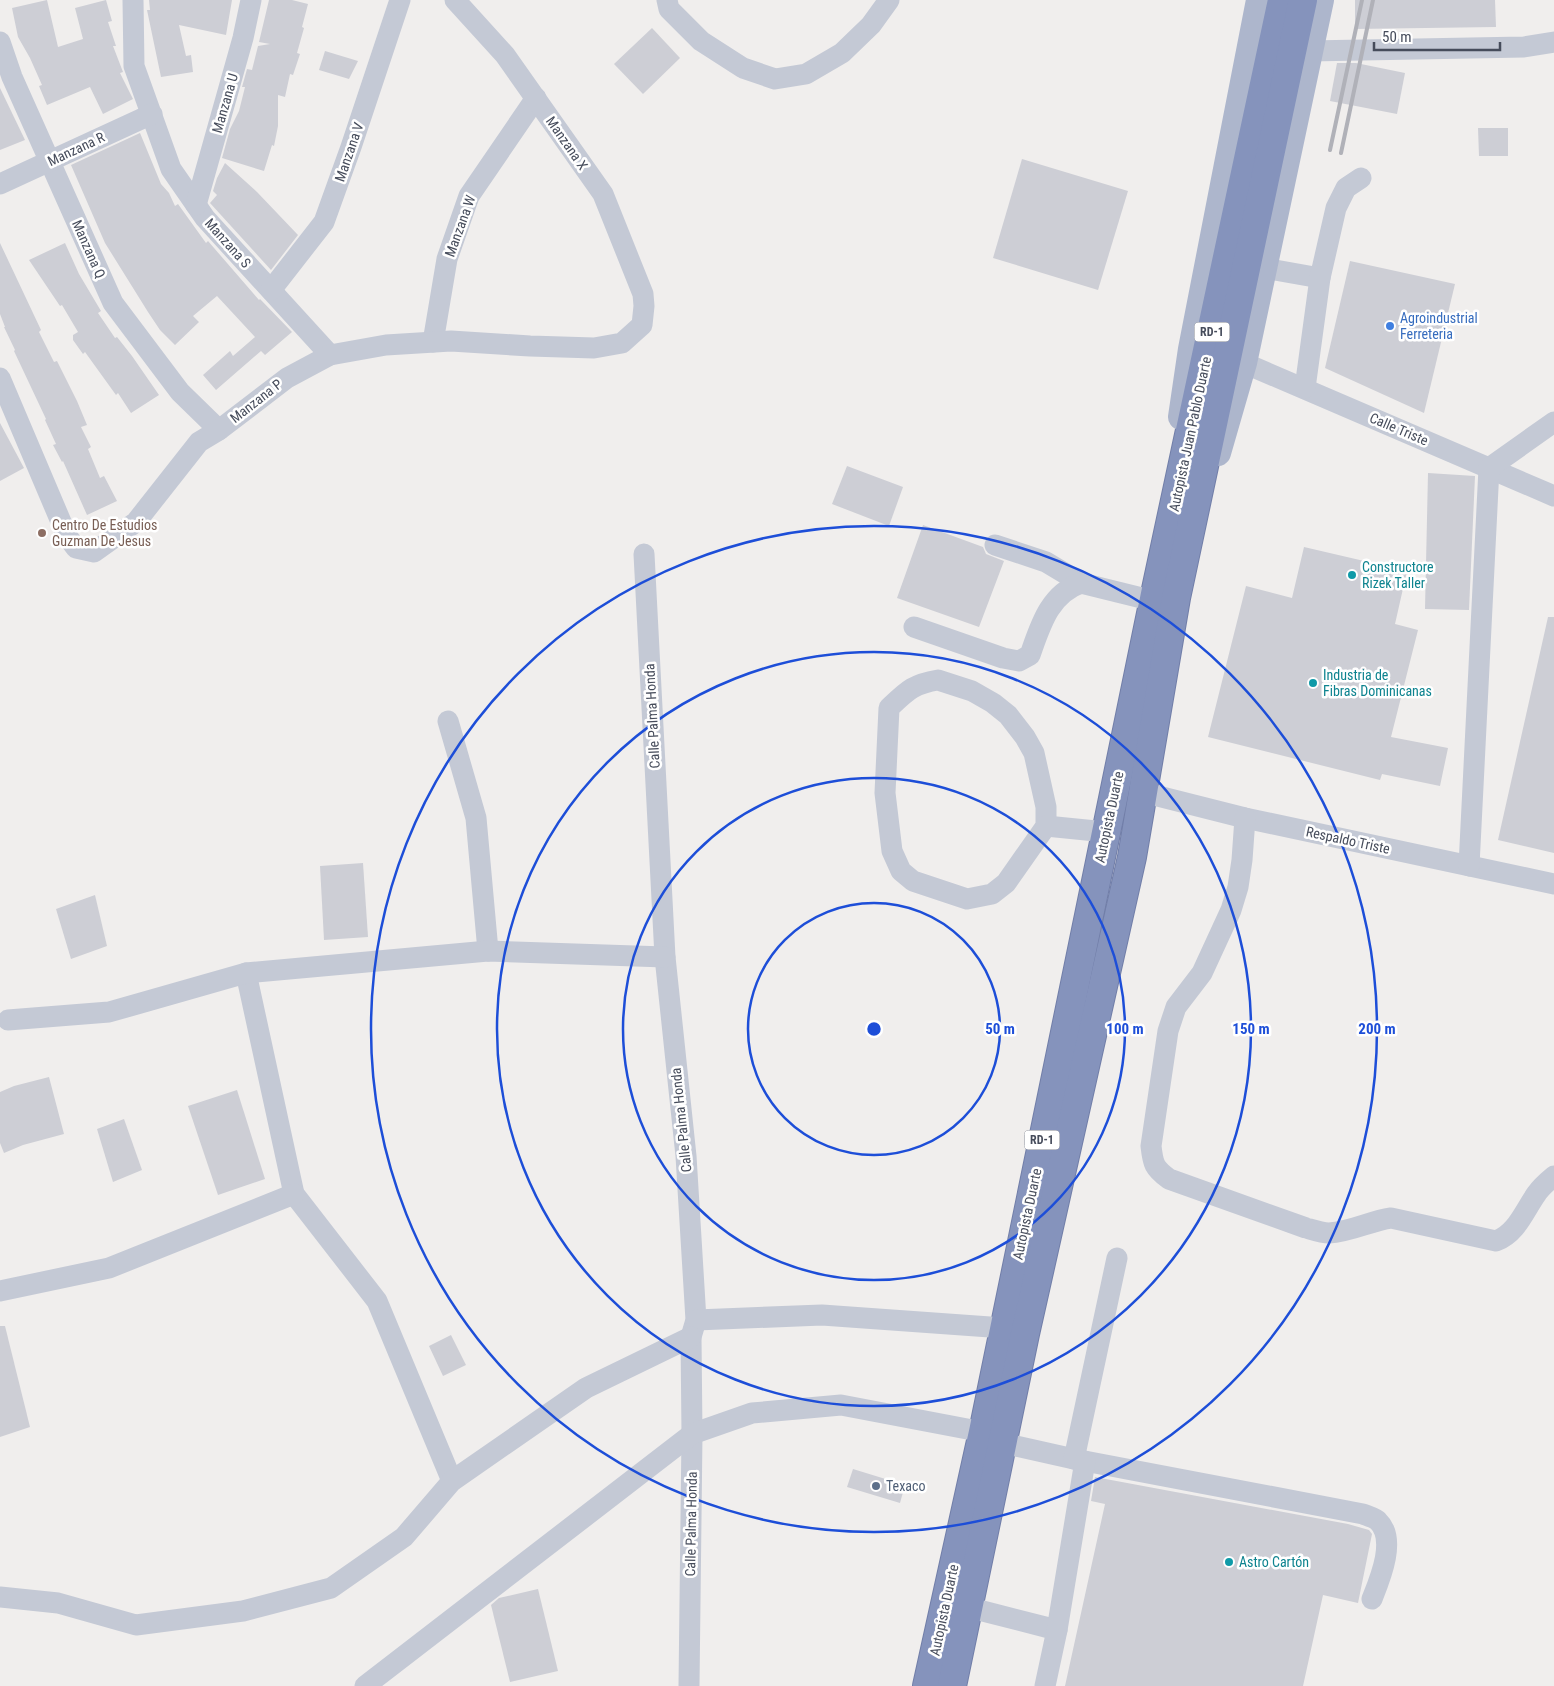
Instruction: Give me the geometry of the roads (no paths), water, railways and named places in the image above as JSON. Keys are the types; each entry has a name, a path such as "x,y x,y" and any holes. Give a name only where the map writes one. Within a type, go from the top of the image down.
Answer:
{"highway":[{"name":"RD-1","path":"1278,73 1282,0"},
{"name":"RD-1","path":"1278,73 1303,0"},
{"name":"Autopista Juan Pablo Duarte","path":"1162,598 1278,73"},
{"name":"Autopista Duarte","path":"927,1686 992,1437 1024,1334 1132,857 1142,792 1162,598"},
{"name":"Autopista Duarte","path":"952,1686 967,1608 992,1437 1004,1328 1106,832 1162,598"}],"main road":[{"path":"1162,598 1191,348 1258,0"},
{"path":"1162,598 1244,363 1321,0"}],"street":[{"name":"Manzana S","path":"133,0 134,66 171,169 205,218 330,355"},
{"name":"Manzana U","path":"196,205 243,38 251,0"},
{"name":"Manzana V","path":"271,290 324,222 352,147 400,0"},
{"name":"Manzana X","path":"455,0 505,56 603,194 643,294 644,306"},
{"path":"667,0 669,9 702,40 743,68 775,79 806,74 842,53 871,25 889,0"},
{"name":"Manzana Q","path":"0,42 12,77 113,303 180,392 218,430"},
{"path":"1309,51 1524,47 1554,42"},
{"name":"Manzana W","path":"433,342 447,259 469,196 536,98"},
{"name":"Manzana R","path":"0,184 152,114"},
{"path":"1305,388 1320,278 1336,208 1346,188 1361,178"},
{"path":"1264,268 1320,278"},
{"name":"Manzana P","path":"0,378 67,536 76,548 94,552 136,522 200,442 286,378 330,355 386,345 451,340 530,346 594,348 622,343 642,325 644,306"},
{"name":"Calle Triste","path":"1244,363 1554,496"},
{"path":"1468,866 1488,468 1554,422"},
{"path":"995,545 1046,562 1080,583 1162,598"},
{"name":"Calle Palma Honda","path":"644,554 665,958 686,1156 693,1329 689,1686"},
{"path":"914,627 1003,658 1019,661 1030,655 1049,608 1069,588 1080,583"},
{"path":"938,680 972,691 993,703 1008,715 1026,737 1034,753 1046,807 1046,826 1006,883 992,894 967,899 913,881 901,870 892,851 885,793 889,708 907,690 921,683 938,680"},
{"path":"448,721 476,818 488,951"},
{"name":"Respaldo Triste","path":"1142,792 1245,818 1554,884"},
{"path":"1245,818 1238,887 1231,910 1202,973 1176,1008 1168,1031 1151,1146 1152,1161 1157,1171 1168,1179 1306,1228 1328,1233 1356,1228 1391,1218 1496,1241 1505,1237 1515,1228 1538,1192 1554,1176"},
{"path":"1046,826 1106,832"},
{"path":"8,1020 109,1012 246,973 488,951 665,958"},
{"path":"246,973 294,1194 377,1301 452,1481"},
{"path":"0,1291 109,1268 294,1194"},
{"path":"1045,1686 1057,1630 1080,1460 1117,1258"},
{"path":"0,1597 58,1603 136,1625 252,1609 331,1588 404,1536 452,1481 586,1388 693,1329 822,1314 1004,1328"},
{"path":"365,1686 692,1434 752,1413 841,1406 992,1437 1080,1460 1364,1514 1378,1520 1386,1534 1383,1572 1372,1599"},
{"path":"967,1608 1057,1630"}],"railway":[{"path":"1330,150 1362,0"},
{"path":"1341,153 1373,0"}],"place":[{"name":"Agroindustrial Ferreteria","path":"1390,326"},
{"name":"Centro De Estudios Guzman De Jesus","path":"42,533"},
{"name":"Constructore Rizek Taller","path":"1352,575"},
{"name":"Industria de Fibras Dominicanas","path":"1313,683"},
{"name":"Texaco","path":"876,1486"},
{"name":"Astro Cartón","path":"1229,1562"}]}
